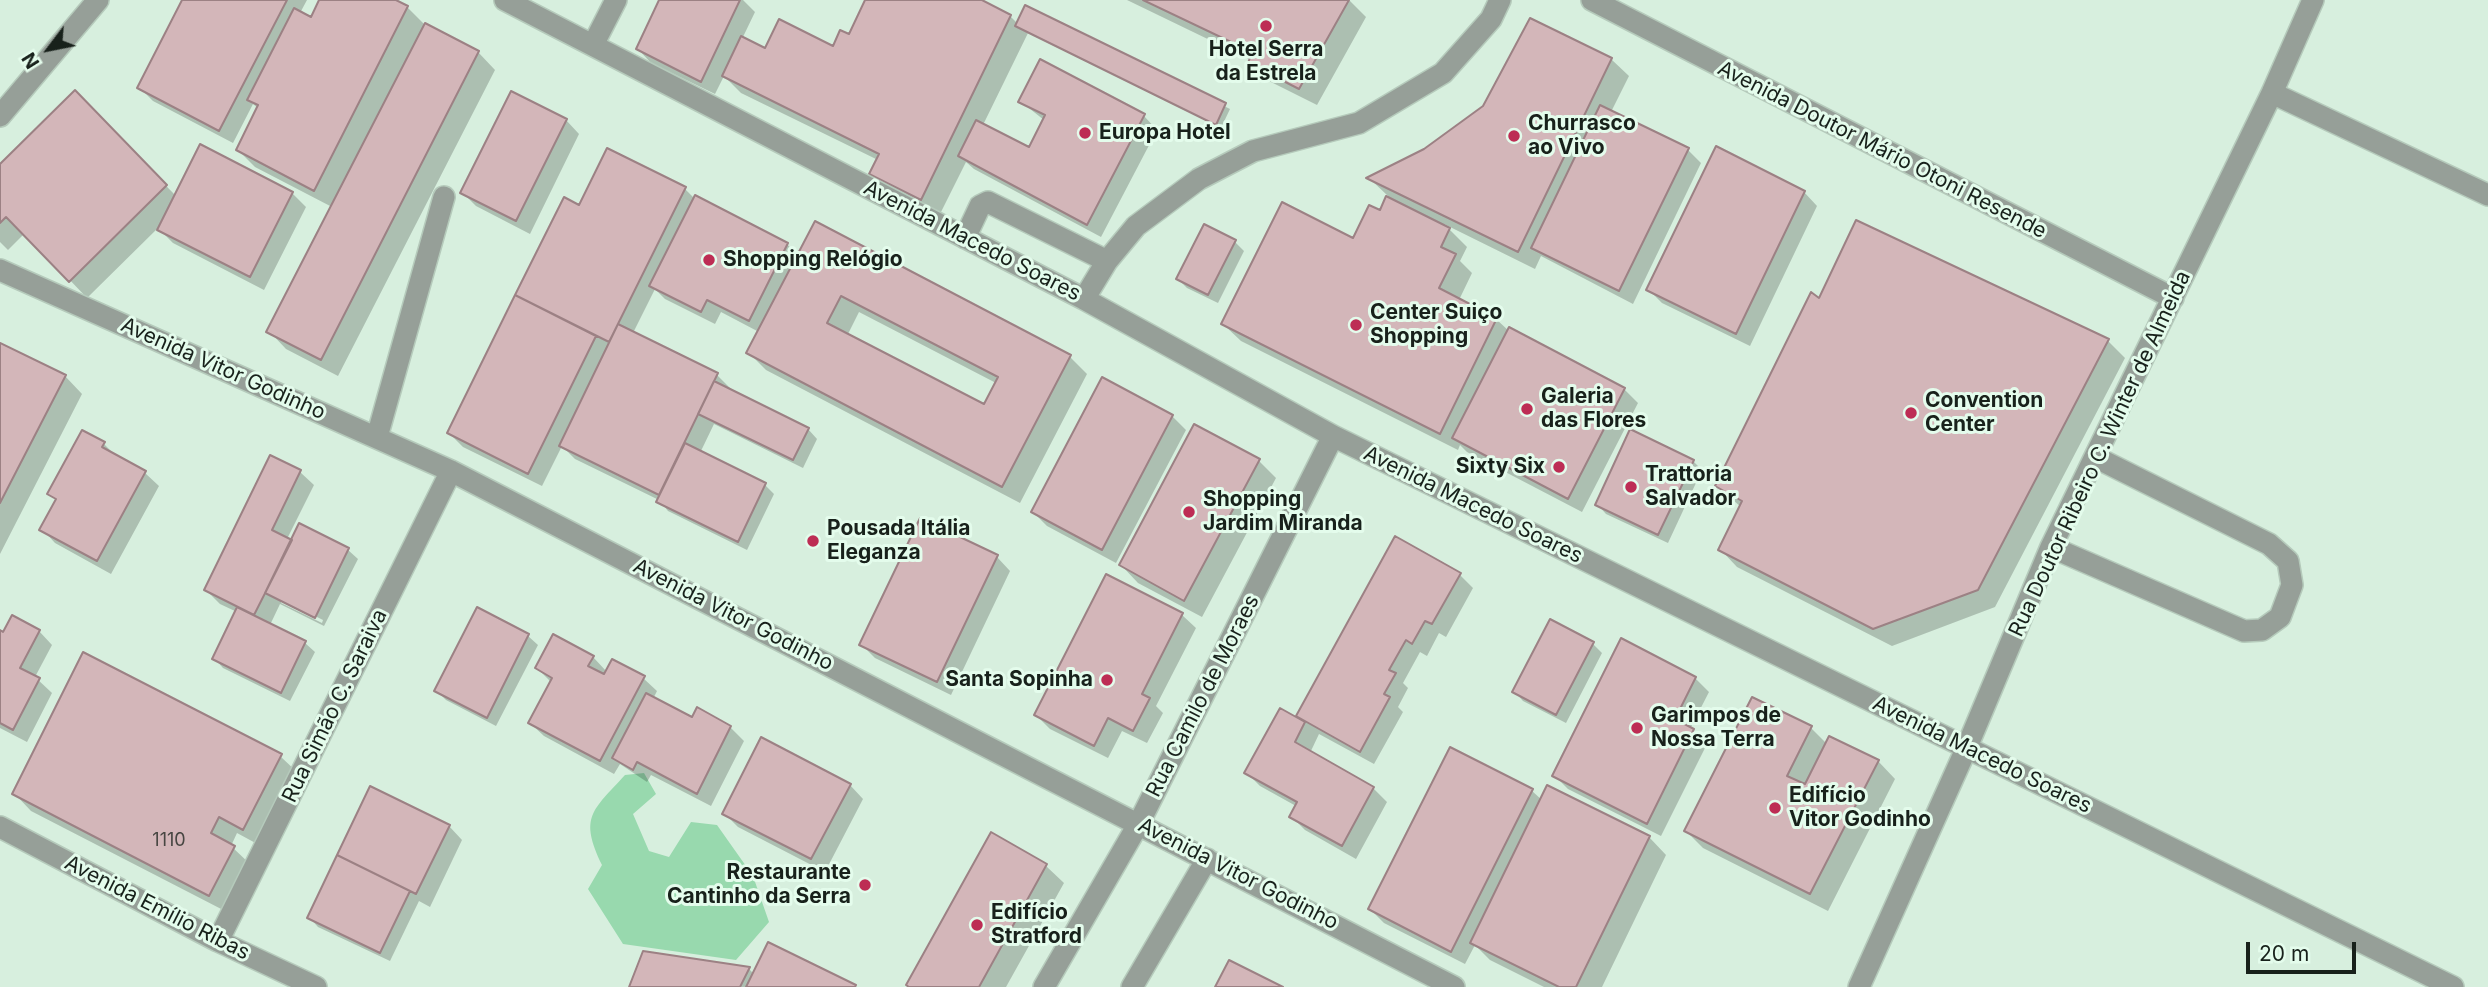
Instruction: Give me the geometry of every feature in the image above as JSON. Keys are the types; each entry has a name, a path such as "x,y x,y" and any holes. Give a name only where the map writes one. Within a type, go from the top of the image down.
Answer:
{"street":[{"path":"0,116 97,0"},
{"name":"Avenida Macedo Soares","path":"505,0 1084,299 1333,436 2453,987"},
{"path":"593,45 616,0"},
{"path":"1084,299 1107,261 1136,226 1199,179 1253,151 1359,123 1443,73 1491,19 1500,0"},
{"name":"Avenida Doutor Mário Otoni Resende","path":"1592,0 1616,6 2173,299"},
{"name":"Rua Doutor Ribeiro C. Winter de Almeida","path":"1859,987 1967,747 2051,547 2272,93 2313,0"},
{"path":"2272,93 2488,195"},
{"path":"377,437 444,197"},
{"path":"965,238 980,206 988,202 1107,261"},
{"name":"Avenida Vitor Godinho","path":"0,270 451,471 1454,987"},
{"name":"Rua Camilo de Moraes","path":"1044,987 1139,823 1333,436"},
{"path":"2051,547 2244,631 2262,630 2280,617 2292,584 2288,561 2269,544 2095,457"},
{"name":"Rua Simão C. Saraiva","path":"218,941 451,471"},
{"name":"Avenida Emílio Ribas","path":"0,827 218,941 316,987"},
{"path":"1132,987 1208,859"}],"green space":[{"path":"644,773 656,794 633,814 649,851 669,857 691,822 717,825 753,876 769,922 736,960 623,944 588,889 602,865 591,836 593,815 604,797 625,775"}],"building":[{"path":"182,0 287,0 219,131 137,88"},
{"path":"319,0 396,0 408,6 314,191 236,150 258,105 247,100 294,8 311,17"},
{"path":"659,0 740,0 701,82 636,49"},
{"path":"865,0 982,0 1011,15 921,200 869,174 879,154 722,76 741,36 765,48 779,19 833,46 840,30 849,34"},
{"name":"Hotel Serra da Estrela","path":"1143,0 1349,0 1299,89 1248,63 1252,52"},
{"path":"1025,5 1226,103 1216,125 1015,26"},
{"path":"1530,18 1612,58 1518,252 1366,178 1424,149 1483,106"},
{"path":"425,23 479,51 321,360 266,332"},
{"name":"Europa Hotel","path":"1040,59 1145,114 1087,225 958,156 976,120 1029,147 1045,115 1018,102"},
{"path":"75,90 167,185 69,282 6,217 0,223 0,164"},
{"path":"511,91 567,119 516,221 460,193"},
{"path":"1600,105 1689,148 1619,291 1531,248"},
{"path":"200,144 293,192 250,277 157,230"},
{"path":"1716,146 1805,191 1736,334 1646,290"},
{"path":"607,148 686,187 609,342 515,295 564,197 579,205"},
{"path":"695,195 788,243 749,321 707,300 701,312 649,286"},
{"path":"1386,196 1450,228 1441,247 1456,254 1439,288 1497,318 1440,434 1221,324 1282,202 1353,238 1369,205 1380,210"},
{"name":"Convention Center","path":"1856,220 2109,339 1978,590 1873,629 1718,550 1742,501 1715,486 1811,292 1819,298"},
{"path":"815,221 1071,355 1002,487 746,353","holes":["841,296 998,377 984,404 827,323"]},
{"path":"1204,224 1236,240 1208,295 1176,279"},
{"path":"515,295 596,336 528,474 447,433"},
{"path":"618,324 718,373 659,495 559,446"},
{"path":"1509,327 1625,388 1568,499 1452,438"},
{"path":"0,343 66,375 0,503"},
{"path":"1102,377 1173,415 1102,550 1031,512"},
{"path":"714,381 809,428 793,460 698,414"},
{"name":"Shopping Jardim Miranda","path":"1194,424 1260,459 1184,601 1119,565"},
{"path":"1630,429 1694,460 1658,535 1595,505"},
{"path":"82,430 105,442 102,447 146,471 97,561 39,530 56,499 47,494"},
{"path":"685,443 766,483 738,542 656,502"},
{"path":"270,455 301,470 272,530 292,540 254,615 204,590"},
{"path":"920,518 998,555 937,682 859,645"},
{"path":"299,523 349,548 315,618 265,593"},
{"path":"1395,536 1461,573 1432,624 1425,621 1412,644 1406,640 1389,670 1396,673 1384,694 1390,697 1360,752 1296,716"},
{"path":"1106,574 1183,613 1142,694 1150,698 1133,731 1108,718 1094,746 1034,715"},
{"path":"237,607 306,641 281,693 212,659"},
{"path":"477,607 529,634 487,718 434,691"},
{"path":"12,615 40,630 20,668 40,678 13,730 0,723 0,630 3,632"},
{"path":"1550,619 1594,642 1556,715 1512,692"},
{"path":"553,634 594,656 588,666 604,674 612,659 645,676 600,761 528,723 552,678 535,668"},
{"path":"1621,638 1696,677 1675,719 1694,729 1647,824 1552,776"},
{"path":"83,652 282,754 243,830 219,817 211,833 235,846 209,896 12,794"},
{"path":"646,693 692,717 697,707 731,726 697,794 637,762 633,770 612,758"},
{"name":"Edifício Vitor Godinho","path":"1752,697 1812,726 1787,776 1805,784 1829,736 1879,760 1810,894 1684,831"},
{"path":"1280,708 1305,722 1295,742 1374,787 1342,846 1289,817 1297,802 1244,773"},
{"path":"761,737 851,784 811,859 722,814"},
{"path":"1450,747 1533,789 1451,952 1368,909"},
{"path":"1547,785 1650,836 1576,987 1559,987 1470,943"},
{"path":"370,786 450,825 416,894 337,855"},
{"name":"Edifício Stratford","path":"991,832 1047,864 979,987 909,987 906,985"},
{"path":"337,855 410,891 380,953 307,918"},
{"path":"768,942 856,985 855,987 746,987"},
{"path":"643,951 750,967 740,987 629,987"},
{"path":"1229,960 1283,987 1215,987"}],"place":[{"name":"Hotel Serra da Estrela","path":"1266,26"},
{"name":"Europa Hotel","path":"1085,133"},
{"name":"Churrasco ao Vivo","path":"1514,136"},
{"name":"Shopping Relógio","path":"709,260"},
{"name":"Center Suiço Shopping","path":"1356,325"},
{"name":"Galeria das Flores","path":"1527,409"},
{"name":"Convention Center","path":"1911,413"},
{"name":"Sixty Six","path":"1559,467"},
{"name":"Trattoria Salvador","path":"1631,487"},
{"name":"Shopping Jardim Miranda","path":"1189,512"},
{"name":"Pousada Itália Eleganza","path":"813,541"},
{"name":"Santa Sopinha","path":"1107,680"},
{"name":"Garimpos de Nossa Terra","path":"1637,728"},
{"name":"Edifício Vitor Godinho","path":"1775,808"},
{"name":"Restaurante Cantinho da Serra","path":"865,885"},
{"name":"Edifício Stratford","path":"977,925"}]}
